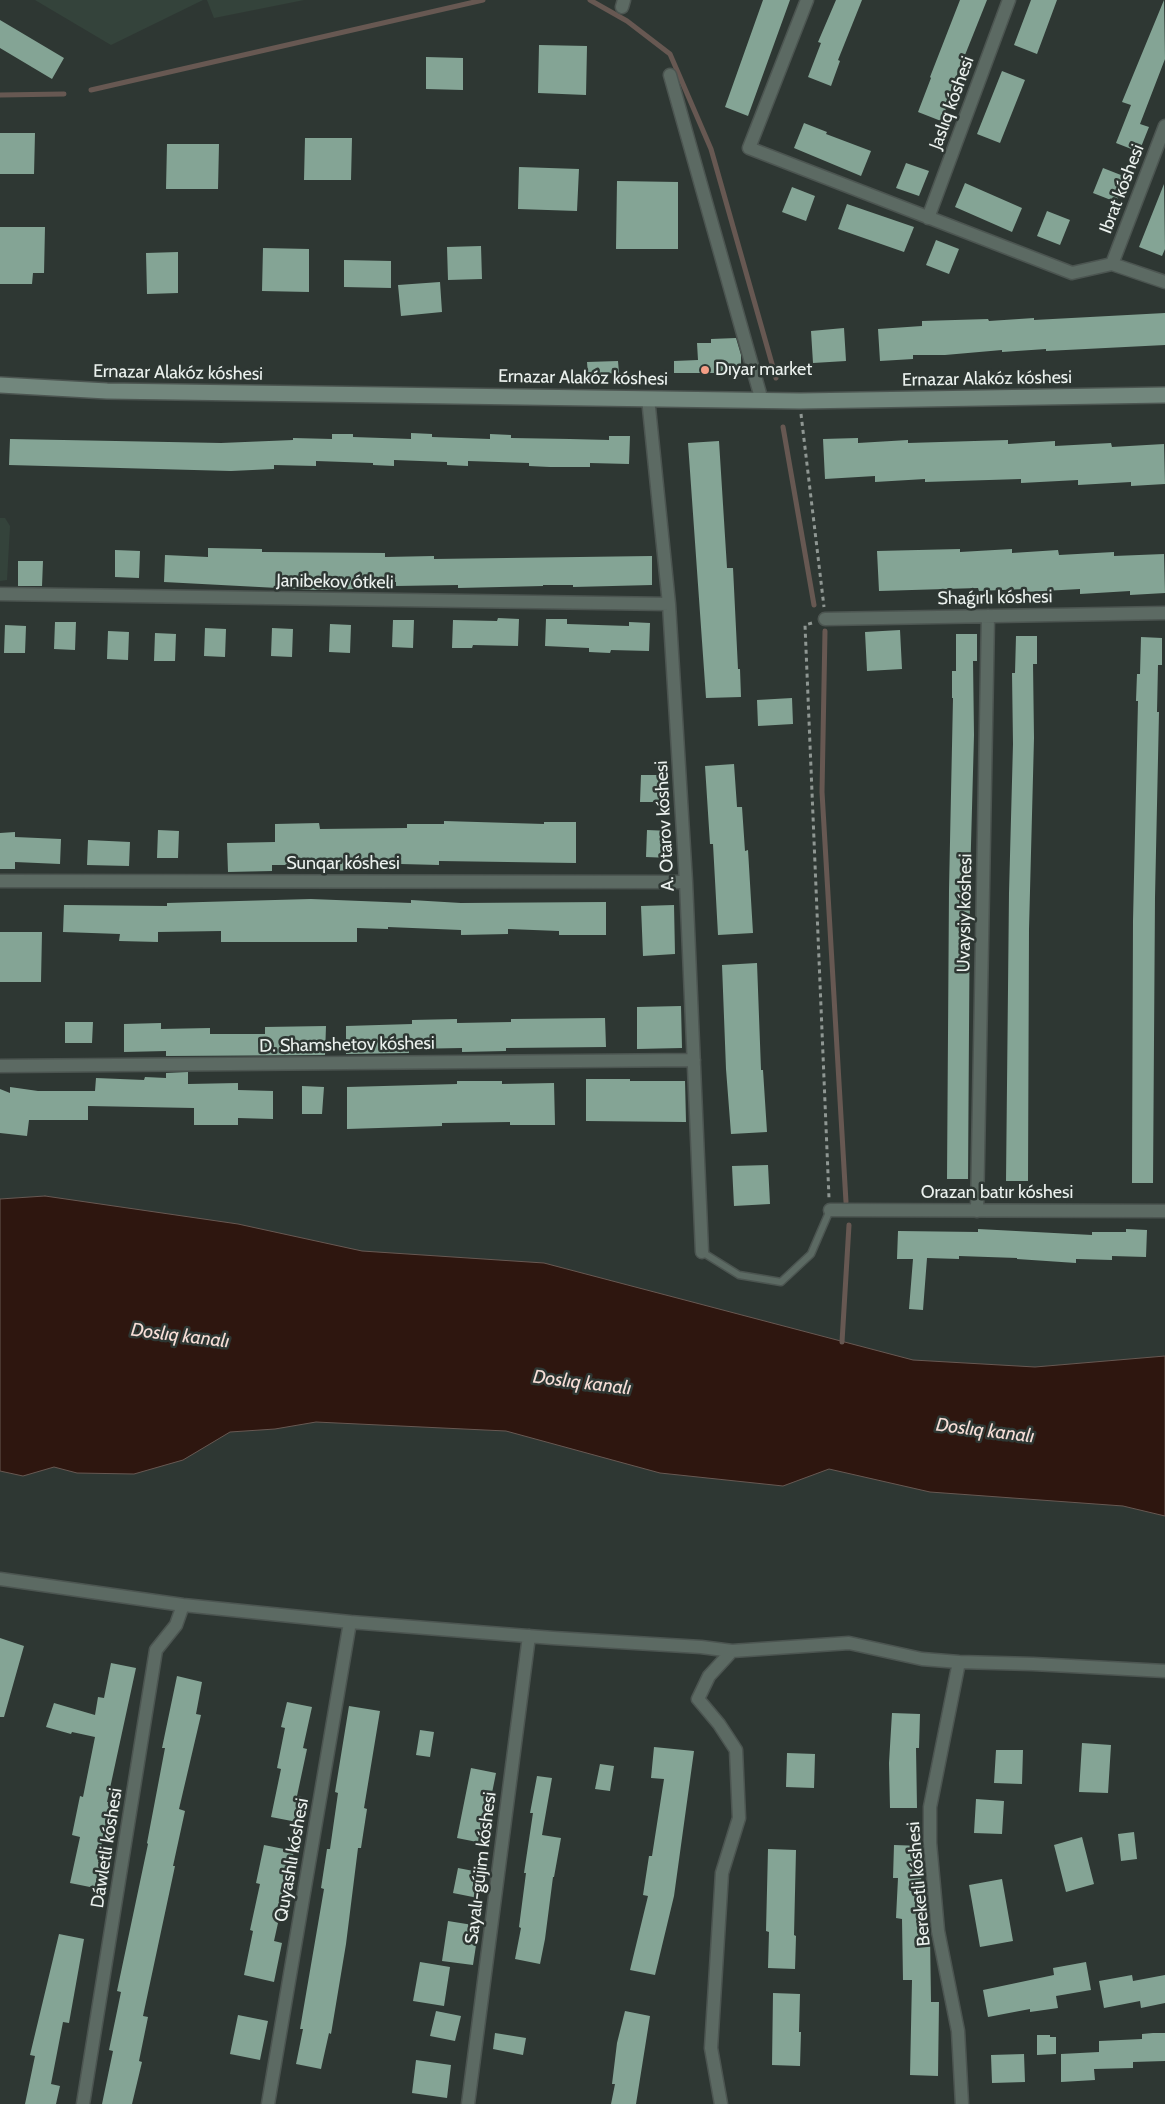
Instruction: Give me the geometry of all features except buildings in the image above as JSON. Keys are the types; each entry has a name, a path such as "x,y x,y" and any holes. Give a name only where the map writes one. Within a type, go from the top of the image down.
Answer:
{"main road":[{"name":"Ernazar Alakóz kóshesi","path":"0,385 107,391 762,401 1165,395"}],"street":[{"path":"807,0 749,148 1072,273 1112,264 1165,282"},
{"name":"Jaslıq kóshesi","path":"928,218 1009,0"},
{"path":"670,75 762,401"},
{"name":"Ibrat kóshesi","path":"1112,264 1165,126"},
{"name":"A. Otarov kóshesi","path":"648,398 669,604 686,882 702,1252"},
{"name":"Janibekov ótkeli","path":"0,594 669,604"},
{"name":"Shaǵırlı kóshesi","path":"825,619 1165,612"},
{"name":"Uvaysiy kóshesi","path":"977,1211 988,616"},
{"name":"Sunqar kóshesi","path":"0,881 686,882"},
{"name":"D. Shamshetov kóshesi","path":"0,1066 694,1060"},
{"name":"Orazan batır kóshesi","path":"830,1210 1165,1211"},
{"path":"0,1579 183,1605 350,1622 701,1647 732,1651 849,1642 922,1659 1165,1672"},
{"name":"Dáwletli kóshesi","path":"83,2104 156,1650 176,1625 183,1605"},
{"name":"Quyashlı kóshesi","path":"268,2104 350,1622"},
{"name":"Sayalı-gújim kóshesi","path":"468,2104 529,1636"},
{"path":"722,2104 711,2048 722,1873 740,1818 736,1750 719,1724 698,1699 709,1676 732,1651"},
{"name":"Bereketli kóshesi","path":"959,1662 930,1807 930,1843 938,1931 958,2031 962,2104"}],"lane":[{"path":"702,1252 738,1274 781,1282 811,1254 830,1210"}],"path":[{"path":"800,401 825,619 805,625 830,1210"}],"shaded area":[{"path":"35,0 203,0 111,45"},
{"path":"207,0 304,0 214,18"},
{"path":"0,518 5,518 10,526 7,580 0,581"}],"water":[{"name":"Doslıq kanalı","path":"45,1196 238,1224 362,1251 544,1263 913,1360 1035,1367 1165,1356 1165,1516 1123,1506 930,1492 829,1469 783,1486 660,1473 506,1431 316,1422 275,1429 230,1432 183,1460 134,1474 77,1473 54,1467 23,1476 0,1471 0,1199"}],"waterway":[{"path":"91,90 483,0"},
{"path":"590,0 627,21 670,54 711,149 776,378"},
{"path":"0,95 64,94"},
{"path":"783,427 814,605"},
{"path":"825,631 822,792 846,1202"},
{"path":"842,1342 849,1225"}],"place":[{"name":"Dıyar market","path":"705,370"}]}
